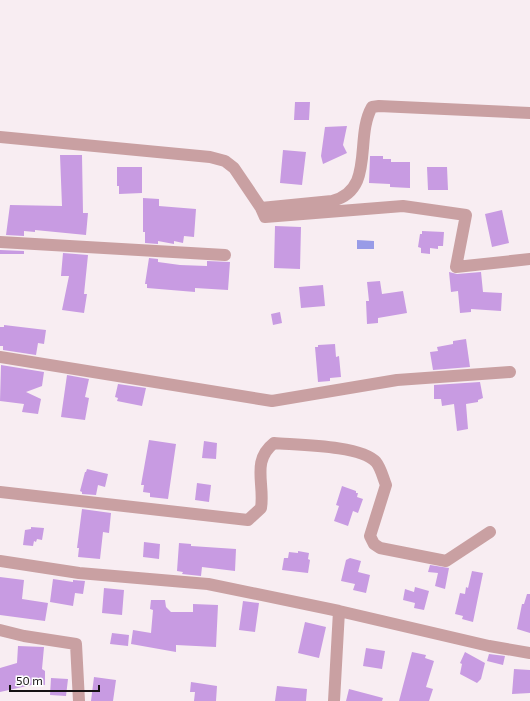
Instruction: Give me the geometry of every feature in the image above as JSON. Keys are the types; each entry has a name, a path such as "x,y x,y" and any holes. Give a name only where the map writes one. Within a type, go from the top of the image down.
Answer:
{"street":[{"path":"261,208 332,201 350,193 355,186 360,173 367,119 372,107 379,106 530,113"},
{"path":"0,137 210,157 225,161 234,168 265,216 403,206 466,215 456,267 530,259"},
{"path":"0,242 225,255"},
{"path":"0,357 272,401 397,380 510,372"},
{"path":"0,492 248,520 261,508 260,464 265,450 274,444 311,446 360,452 376,461 386,485 370,536 374,544 380,548 446,561 490,532"},
{"path":"0,561 79,573 208,584 339,611 489,646 530,653"},
{"path":"334,701 339,611"},
{"path":"0,630 24,636 76,644 79,701"}],"water":[{"path":"357,240 374,241 374,249 357,249"}],"building":[{"path":"295,102 310,102 309,120 294,120"},
{"path":"347,126 343,145 347,153 323,164 321,156 325,127"},
{"path":"283,150 306,152 302,185 280,183"},
{"path":"60,155 82,155 83,213 88,213 86,235 35,230 35,232 24,231 24,236 6,235 10,205 62,206"},
{"path":"370,156 383,156 383,159 391,159 391,162 410,162 410,188 390,187 390,184 369,183"},
{"path":"117,167 142,167 142,193 119,194 119,186 117,186"},
{"path":"427,167 447,167 448,190 428,190"},
{"path":"143,198 159,199 159,206 196,209 194,237 184,236 183,243 174,241 174,244 158,241 158,244 145,243 145,232 143,232"},
{"path":"502,210 509,243 492,247 485,214"},
{"path":"275,226 301,227 300,269 274,268"},
{"path":"422,231 444,232 443,246 438,246 438,249 430,248 430,254 421,253 421,248 418,247 420,234 422,234"},
{"path":"0,250 24,251 24,254 0,254"},
{"path":"63,253 88,255 84,294 87,294 84,313 62,310 69,276 61,276"},
{"path":"149,258 158,259 158,262 180,265 207,266 207,261 230,262 228,290 195,288 195,292 147,288 147,284 145,284"},
{"path":"449,272 457,274 481,272 483,292 502,293 501,311 471,309 471,312 460,313 458,291 451,292"},
{"path":"380,281 382,294 403,291 407,313 378,318 378,323 367,324 366,301 369,301 367,282"},
{"path":"323,285 325,306 301,308 299,287"},
{"path":"280,312 282,323 273,325 271,314"},
{"path":"4,325 46,330 44,344 38,343 36,355 3,350 3,346 0,346 0,327 4,327"},
{"path":"466,339 470,367 433,370 430,352 438,351 437,347 453,344 453,341"},
{"path":"335,344 336,357 339,356 341,377 330,378 330,381 318,382 315,347 318,347 318,345"},
{"path":"1,365 44,372 42,386 26,392 41,399 38,414 22,412 24,404 0,401"},
{"path":"67,375 89,379 85,397 89,398 85,420 61,417"},
{"path":"480,382 483,398 478,400 478,402 466,404 468,429 457,431 454,404 442,406 441,399 434,399 434,385"},
{"path":"118,384 146,388 142,406 117,401 118,398 115,397"},
{"path":"149,440 176,444 168,499 150,497 150,493 143,492 144,485 141,485"},
{"path":"204,441 217,443 216,459 202,458"},
{"path":"87,469 108,474 105,487 98,485 96,495 82,494 80,491"},
{"path":"197,483 211,485 209,502 195,500"},
{"path":"342,486 356,491 356,493 358,493 357,497 363,499 358,513 353,511 348,526 334,521 339,506 336,505"},
{"path":"82,509 111,513 109,533 103,532 100,559 78,557 79,548 77,548"},
{"path":"31,527 44,528 42,540 37,539 36,542 34,541 33,546 23,545 25,530 31,529"},
{"path":"144,542 160,544 159,559 143,557"},
{"path":"179,543 191,544 191,546 236,549 235,571 202,567 201,576 182,574 183,572 177,571"},
{"path":"298,551 309,553 308,559 310,560 308,573 282,570 284,558 288,558 289,552 298,553"},
{"path":"350,558 361,561 358,572 370,575 366,593 353,590 355,584 341,581 346,560"},
{"path":"430,565 449,568 445,589 435,586 438,573 428,572"},
{"path":"472,571 483,573 473,622 462,619 463,616 455,614 460,593 465,594"},
{"path":"0,577 24,580 22,599 48,603 45,621 0,615"},
{"path":"53,579 73,582 73,580 85,581 83,594 75,593 73,606 50,602"},
{"path":"415,587 429,591 424,610 414,608 415,603 403,600 405,589 414,592"},
{"path":"104,588 124,590 122,615 102,613"},
{"path":"527,594 530,594 530,633 517,629 522,604 524,604"},
{"path":"151,600 165,600 166,607 171,612 193,612 193,604 218,605 216,647 176,645 176,652 131,644 133,630 151,633 153,610 150,609"},
{"path":"243,601 259,603 255,632 239,630"},
{"path":"305,622 326,627 319,658 298,653"},
{"path":"112,633 129,635 128,646 110,644"},
{"path":"18,646 44,647 42,669 45,671 45,685 36,684 0,692 0,668 17,663"},
{"path":"366,648 385,651 382,669 363,666"},
{"path":"412,652 426,655 425,658 434,661 426,687 433,689 429,701 399,701"},
{"path":"465,652 485,663 481,679 477,683 460,674 462,664 460,663"},
{"path":"489,654 505,656 503,665 487,661"},
{"path":"514,669 530,670 530,693 512,694"},
{"path":"94,677 116,680 113,701 91,701"},
{"path":"51,678 68,679 66,696 50,695"},
{"path":"191,682 217,686 216,701 194,701 195,692 190,692"},
{"path":"277,686 307,689 306,701 275,701"},
{"path":"349,689 383,698 382,701 346,701"}]}
